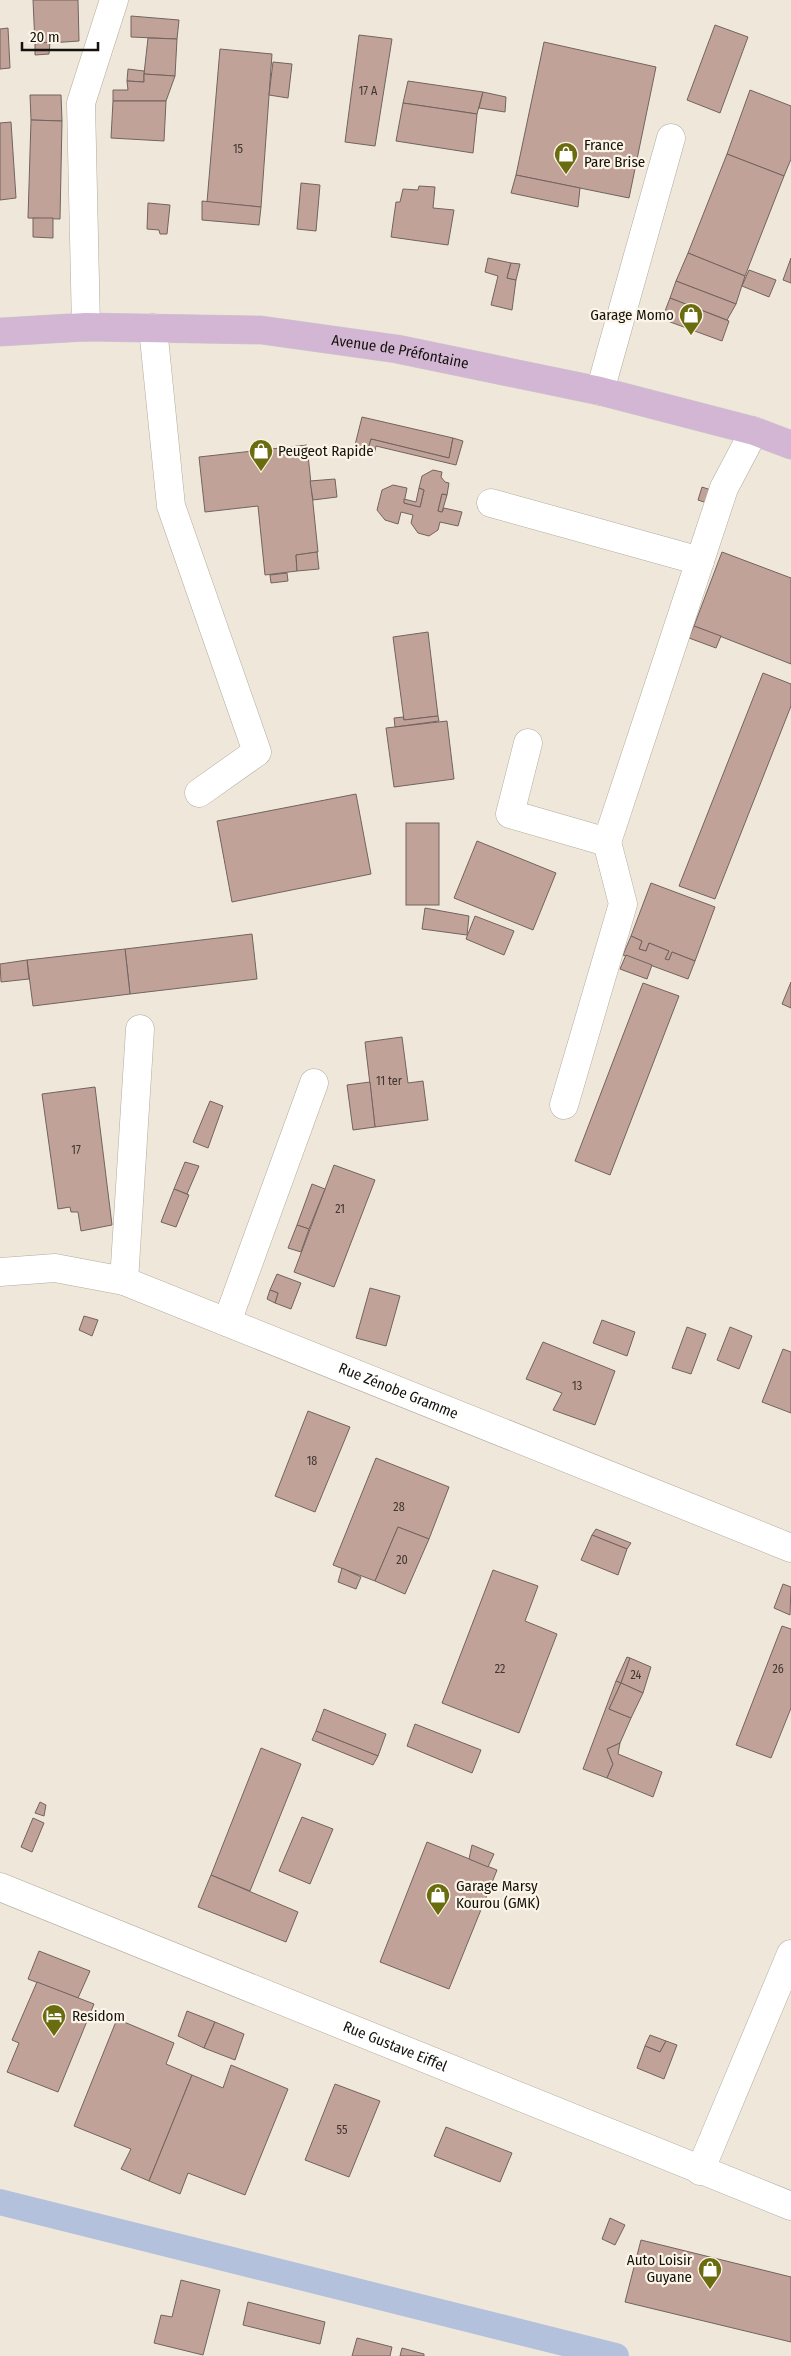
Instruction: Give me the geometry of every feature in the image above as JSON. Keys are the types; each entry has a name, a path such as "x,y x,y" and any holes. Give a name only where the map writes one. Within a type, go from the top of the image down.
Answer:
{"main road":[{"name":"Avenue de Préfontaine","path":"0,332 86,327 261,330 397,349 600,391 754,431 791,445"}],"street":[{"path":"86,327 81,103 114,0"},
{"path":"600,391 671,138"},
{"path":"153,328 171,506 258,752 199,793"},
{"path":"564,1105 623,904 607,842 724,488 754,431"},
{"path":"490,503 700,561"},
{"path":"528,743 510,814 607,842"},
{"path":"124,1281 140,1028"},
{"path":"227,1322 314,1083"},
{"name":"Rue Zénobe Gramme","path":"0,1272 55,1268 124,1281 791,1548"},
{"name":"Rue Gustave Eiffel","path":"0,1887 700,2171 791,2206"},
{"path":"700,2171 791,1954"}],"building":[{"path":"33,0 78,0 79,41 35,44"},
{"path":"131,16 179,20 177,39 131,37"},
{"path":"715,25 748,37 720,113 687,100"},
{"path":"8,28 10,68 0,69 0,29"},
{"path":"359,35 392,39 375,146 345,142"},
{"path":"148,38 177,39 175,76 144,74"},
{"path":"50,42 49,54 35,55 35,44"},
{"path":"544,42 656,67 629,198 516,175"},
{"path":"220,49 272,54 261,207 207,202"},
{"path":"273,62 292,64 288,98 269,95"},
{"path":"128,69 144,71 144,82 127,81"},
{"path":"144,74 175,76 166,101 113,101 113,90 128,90 127,81 144,82"},
{"path":"408,81 483,92 477,114 403,103"},
{"path":"750,90 791,106 791,159 784,176 727,154"},
{"path":"483,92 506,97 505,112 479,108"},
{"path":"30,95 61,95 62,121 31,120"},
{"path":"113,101 166,101 164,141 111,138"},
{"path":"403,103 477,114 473,153 396,141"},
{"path":"31,120 62,121 60,219 28,218"},
{"path":"11,122 16,198 0,200 0,123"},
{"path":"727,154 784,176 745,276 688,253"},
{"path":"516,175 580,188 578,207 511,193"},
{"path":"301,183 320,185 316,231 297,229"},
{"path":"419,186 435,187 433,208 454,210 448,245 391,237 396,202 400,202 403,189 418,190"},
{"path":"202,201 261,207 259,225 202,220"},
{"path":"148,203 170,205 167,234 160,234 159,230 147,229"},
{"path":"33,218 53,218 53,238 33,237"},
{"path":"688,253 745,276 736,304 676,281"},
{"path":"488,258 511,263 507,278 516,280 512,310 491,305 498,276 485,272"},
{"path":"791,258 791,283 783,280"},
{"path":"511,263 520,264 516,280 507,278"},
{"path":"749,270 776,280 769,297 742,286"},
{"path":"676,281 736,304 727,320 670,298"},
{"path":"670,298 729,321 722,341 662,319"},
{"path":"362,417 453,438 449,458 371,439 367,453 354,449"},
{"path":"453,438 463,441 456,465 376,446 374,455 367,453 371,439 449,458"},
{"path":"307,445 318,552 296,555 297,571 265,575 258,506 205,512 199,457"},
{"path":"433,470 442,472 441,477 445,482 449,483 447,495 442,494 438,511 442,512 444,508 462,512 458,526 440,522 438,530 429,536 418,533 411,523 413,515 401,512 398,524 385,520 377,510 382,490 393,485 407,488 404,503 420,507 424,490 419,488 422,476"},
{"path":"335,479 337,497 313,500 310,481"},
{"path":"702,487 714,491 710,504 698,500"},
{"path":"419,488 424,490 420,507 404,503 404,499 416,502"},
{"path":"442,494 447,495 442,512 438,511"},
{"path":"317,552 319,569 297,571 296,555"},
{"path":"722,552 791,578 791,664 694,626"},
{"path":"287,573 288,581 271,583 270,575"},
{"path":"694,626 721,636 716,648 689,638"},
{"path":"428,632 438,716 404,720 393,637"},
{"path":"763,673 791,684 791,706 715,899 679,886"},
{"path":"438,716 439,721 395,727 394,718 403,717 404,720"},
{"path":"447,721 454,779 394,787 386,728"},
{"path":"356,794 371,874 232,902 217,821"},
{"path":"406,823 439,823 439,905 406,905"},
{"path":"477,841 556,873 533,930 454,898"},
{"path":"651,883 715,907 695,961 672,952 669,960 665,959 669,951 649,943 646,951 639,949 642,941 631,936"},
{"path":"425,908 469,916 467,935 422,929"},
{"path":"475,916 514,931 504,955 466,939"},
{"path":"252,934 257,979 130,994 125,949"},
{"path":"631,936 642,941 639,949 646,951 649,943 669,951 665,959 669,960 672,952 695,961 688,979 623,955"},
{"path":"125,949 130,994 33,1006 27,960"},
{"path":"626,955 652,965 647,979 620,969"},
{"path":"27,960 29,979 1,982 0,964"},
{"path":"791,982 791,1008 782,1004"},
{"path":"643,983 679,996 610,1175 575,1161"},
{"path":"402,1037 408,1083 423,1081 428,1120 375,1127 365,1042"},
{"path":"370,1082 375,1127 353,1130 347,1085"},
{"path":"95,1087 112,1225 81,1231 78,1212 71,1212 70,1207 58,1209 42,1094"},
{"path":"210,1101 223,1106 208,1148 193,1142"},
{"path":"185,1162 199,1166 187,1194 174,1189"},
{"path":"334,1165 375,1180 334,1287 294,1272"},
{"path":"312,1184 325,1189 309,1229 297,1225"},
{"path":"174,1189 189,1195 176,1227 161,1222"},
{"path":"297,1225 309,1229 301,1252 288,1248"},
{"path":"277,1274 301,1283 291,1309 275,1303 278,1293 270,1290"},
{"path":"370,1288 400,1296 386,1346 356,1338"},
{"path":"270,1290 278,1293 275,1303 267,1299"},
{"path":"84,1316 98,1320 92,1336 79,1330"},
{"path":"602,1320 635,1332 627,1356 593,1343"},
{"path":"687,1327 706,1334 691,1374 672,1368"},
{"path":"730,1327 752,1336 739,1369 717,1360"},
{"path":"543,1342 615,1371 595,1425 553,1410 562,1393 526,1379"},
{"path":"783,1349 791,1352 791,1413 762,1402"},
{"path":"308,1411 350,1427 315,1512 275,1496"},
{"path":"376,1458 449,1487 429,1539 398,1527 375,1581 333,1565"},
{"path":"398,1527 429,1539 405,1594 375,1581"},
{"path":"596,1529 631,1543 627,1549 592,1535"},
{"path":"592,1535 627,1549 618,1575 581,1560"},
{"path":"342,1568 361,1577 356,1589 338,1582"},
{"path":"493,1570 538,1586 525,1621 557,1634 519,1733 442,1703"},
{"path":"783,1584 791,1587 790,1615 774,1608"},
{"path":"782,1626 791,1629 791,1708 771,1758 736,1745"},
{"path":"627,1657 630,1658 621,1683 616,1681"},
{"path":"630,1658 651,1667 643,1693 621,1683"},
{"path":"616,1681 621,1683 609,1709 631,1718 620,1743 607,1749 613,1764 607,1778 583,1769"},
{"path":"621,1683 643,1693 631,1718 609,1709"},
{"path":"324,1709 386,1734 378,1756 316,1731"},
{"path":"415,1724 481,1750 472,1773 407,1746"},
{"path":"316,1731 378,1756 373,1765 312,1740"},
{"path":"620,1743 618,1754 662,1772 653,1797 607,1778 613,1764 607,1749"},
{"path":"261,1748 301,1764 250,1891 211,1875"},
{"path":"40,1802 46,1805 44,1816 35,1813"},
{"path":"302,1817 333,1829 310,1884 279,1871"},
{"path":"33,1818 44,1823 32,1852 21,1847"},
{"name":"Garage Marsy Kourou (GMK)","path":"427,1842 497,1870 449,1989 380,1962"},
{"path":"472,1845 494,1854 488,1867 469,1859"},
{"path":"211,1875 298,1912 286,1942 198,1907"},
{"path":"39,1951 90,1971 78,1998 28,1979"},
{"path":"37,1982 94,2004 58,2092 7,2072 19,2043 12,2040"},
{"path":"187,2011 215,2022 204,2048 178,2036"},
{"path":"117,2019 174,2043 166,2064 192,2075 149,2181 121,2169 131,2149 74,2126"},
{"path":"215,2022 244,2034 235,2060 204,2048"},
{"path":"650,2035 666,2041 660,2052 645,2046"},
{"path":"666,2041 677,2045 664,2079 637,2068 645,2046 660,2052"},
{"path":"231,2065 288,2089 245,2195 188,2173 180,2194 149,2181 192,2075 223,2088"},
{"path":"335,2084 380,2101 349,2177 305,2160"},
{"path":"446,2127 512,2153 500,2182 434,2156"},
{"path":"610,2218 625,2225 615,2245 602,2239"},
{"name":"Auto Loisir Guyane","path":"641,2240 791,2277 791,2342 625,2302"},
{"path":"181,2280 220,2290 203,2355 154,2343 161,2315 172,2317"},
{"path":"248,2302 325,2322 320,2344 243,2325"},
{"path":"357,2338 392,2347 390,2356 352,2356"},
{"path":"402,2348 424,2354 424,2356 400,2356"}],"waterway":[{"path":"0,2202 616,2356"}],"place":[{"name":"France Pare Brise","path":"566,175"},
{"name":"Garage Momo","path":"691,336"},
{"name":"Peugeot Rapide","path":"261,472"},
{"name":"Garage Marsy Kourou (GMK)","path":"438,1916"},
{"name":"Residom","path":"54,2037"},
{"name":"Auto Loisir Guyane","path":"710,2290"}]}
